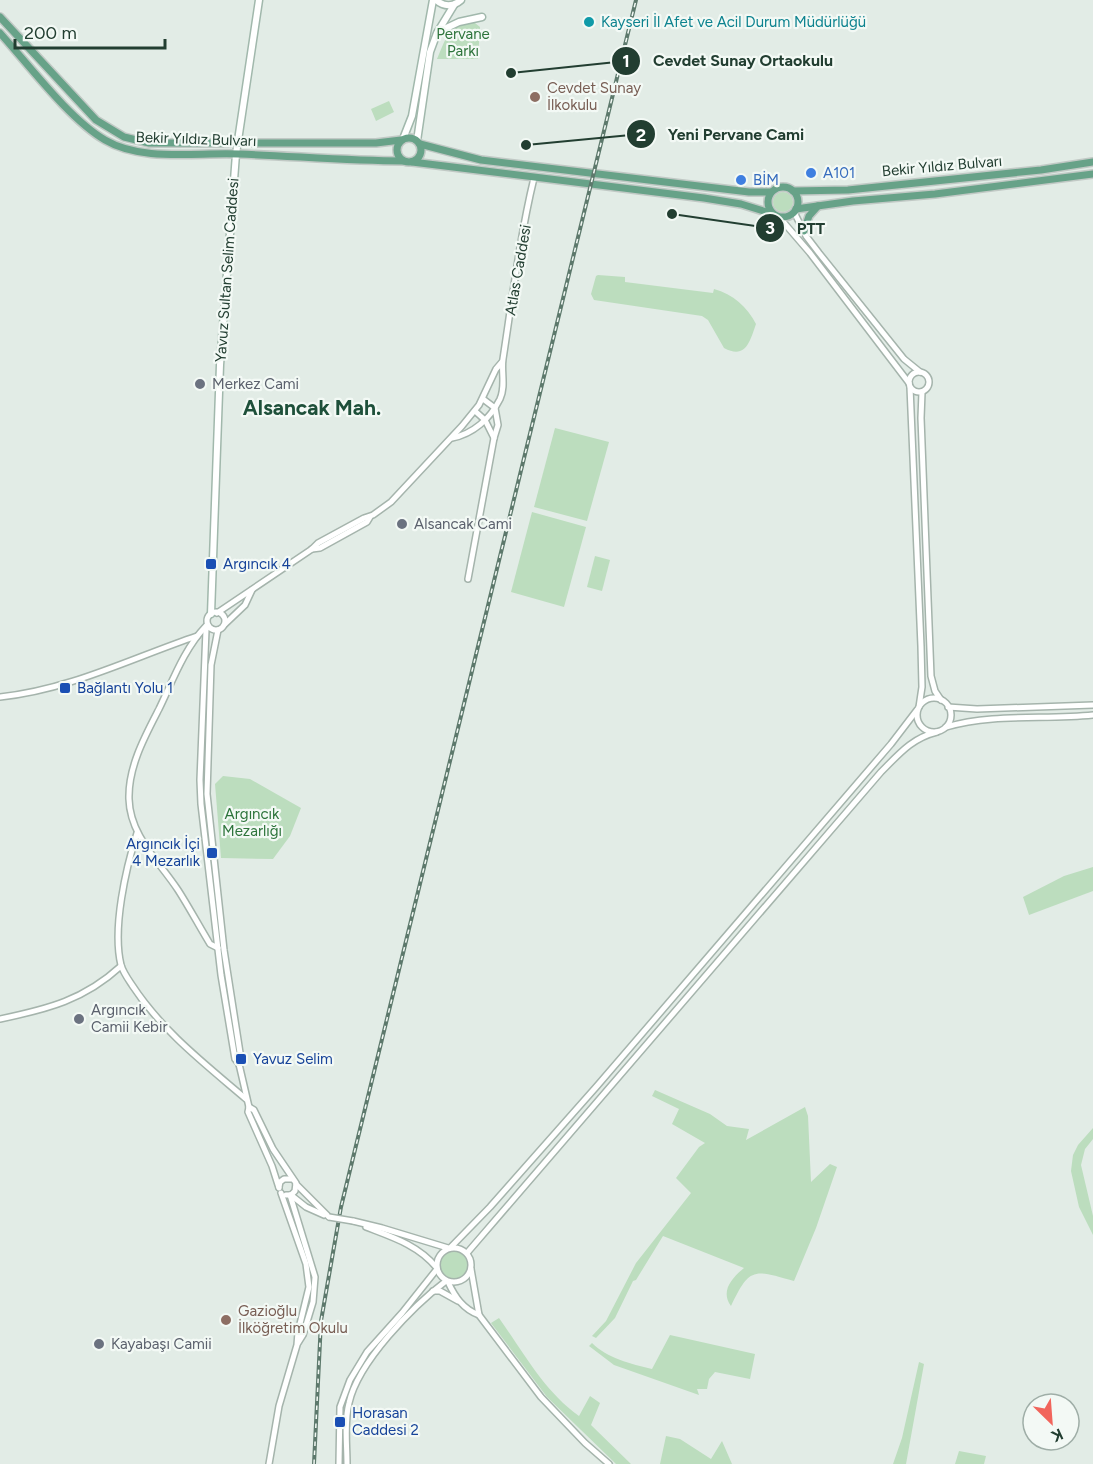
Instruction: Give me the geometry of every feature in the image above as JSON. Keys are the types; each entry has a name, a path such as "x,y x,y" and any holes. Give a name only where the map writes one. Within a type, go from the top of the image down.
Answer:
{"main road":[{"name":"Yavuz Sultan Selim Caddesi","path":"214,613 220,365 237,143 259,0"},
{"path":"454,5 442,5 434,0 412,116 397,151 403,161 704,198 741,204 776,215 785,217 795,211 798,199 793,191 783,187 771,192 767,202 776,215"},
{"path":"412,162 421,154 419,142 430,52 437,33 454,5 461,0"},
{"path":"437,33 459,22 482,17"},
{"name":"Bekir Yıldız Bulvarı","path":"0,18 96,120 111,131 131,139 143,142 237,143 376,143 402,140"},
{"name":"Bekir Yıldız Bulvarı","path":"0,33 82,124 111,144 130,151 403,161"},
{"path":"402,140 409,137 481,160 738,191 771,192"},
{"name":"Bekir Yıldız Bulvarı","path":"793,191 848,190 1041,170 1093,162"},
{"name":"Bekir Yıldız Bulvarı","path":"795,211 853,201 953,192 1093,174"},
{"path":"804,231 809,216 818,206"}],"street":[{"name":"Atlas Caddesi","path":"487,418 495,408 502,390 502,362 534,178"},
{"path":"776,215 810,254 915,392 922,392 927,388 929,381 926,375 904,359 819,253 804,231 795,211"},
{"name":"Atlas Caddesi","path":"214,613 253,589 318,543 370,517 391,502 477,408 496,369 502,362"},
{"path":"920,372 912,375 910,385 922,687 917,717 921,726 927,731 937,732"},
{"path":"922,392 921,418 931,676 935,691 948,707 977,709 1093,705"},
{"path":"468,579 498,422 495,408 483,399"},
{"path":"477,408 487,418 494,438"},
{"path":"450,438 465,435 487,418"},
{"path":"239,1064 241,1059 224,950 207,794 211,665 218,630 245,605 253,589"},
{"path":"223,625 224,618 214,613 207,619 200,786 218,948 235,1059 239,1064 249,1107 248,1112 272,1166 309,1277 307,1300 279,1406 269,1464"},
{"path":"208,625 218,630"},
{"path":"208,625 197,636 185,655 144,739 136,762 129,797 137,833 158,865 177,888 210,944 218,948"},
{"path":"0,697 33,692 71,682 197,636"},
{"path":"339,1464 340,1407 350,1380 367,1352 402,1313 436,1268 440,1255 490,1207 597,1086 891,744 918,708 927,700 940,700"},
{"path":"946,727 950,717 948,707"},
{"path":"467,1253 882,772 911,743 946,727 970,721 1093,715"},
{"path":"137,833 122,899 119,939 121,966 140,996 164,1026 247,1100"},
{"path":"0,1019 44,1010 72,1000 99,985 121,966"},
{"path":"249,1107 254,1110 273,1149 294,1181 328,1217"},
{"path":"280,1190 282,1180 286,1178 294,1181"},
{"path":"290,1195 296,1189 294,1181"},
{"path":"280,1190 310,1209 328,1217 382,1228 449,1248 459,1248 467,1253 471,1261 478,1315"},
{"path":"290,1195 313,1266 316,1283 309,1317 303,1335 297,1344"},
{"path":"296,1218 302,1212 310,1209"},
{"path":"353,1221 411,1245 422,1252 447,1281 459,1302"},
{"path":"347,1464 348,1409 355,1386 376,1352 432,1291 447,1281 463,1280 471,1269"},
{"path":"432,1291 440,1291 478,1315 541,1396 585,1443 609,1464"}],"green space":[{"name":"Pervane Parkı","path":"466,16 480,27 478,59 437,59 452,28"},
{"path":"389,101 394,112 376,121 371,109"},
{"path":"783,192 790,195 793,202 790,209 783,212 776,209 773,202 776,195"},
{"path":"598,275 625,277 625,282 713,293 714,289 721,291 739,302 752,318 756,324 752,337 742,350 731,351 724,348 708,320 702,316 594,300 591,294"},
{"path":"555,428 609,442 587,521 534,507"},
{"path":"532,512 586,527 564,607 511,592"},
{"path":"595,556 610,560 602,591 587,587"},
{"name":"Argıncık Mezarlığı","path":"223,776 250,779 301,808 290,836 273,859 221,858 215,784"},
{"path":"1093,867 1093,891 1029,915 1023,897 1064,876"},
{"path":"655,1090 710,1114 727,1126 749,1129 746,1140 805,1107 808,1116 811,1182 830,1164 837,1167 816,1228 794,1281 755,1274 743,1284 731,1306 727,1290 735,1276 744,1268 663,1236 636,1280 633,1281 615,1318 596,1338 592,1336 606,1321 636,1263 691,1193 676,1178 699,1147 705,1143 672,1124 679,1109 652,1096"},
{"path":"1093,1128 1093,1139 1085,1149 1081,1165 1093,1216 1093,1235 1079,1207 1071,1171 1073,1155 1078,1145"},
{"path":"454,1251 464,1255 468,1265 464,1275 454,1279 444,1275 440,1265 444,1255"},
{"path":"499,1318 535,1371 567,1406 579,1416 590,1396 600,1403 591,1425 631,1464 616,1464 547,1397 491,1323"},
{"path":"670,1335 755,1354 750,1379 715,1372 709,1379 707,1389 697,1389 699,1395 614,1365 589,1346 592,1343 628,1363 652,1369"},
{"path":"919,1362 924,1364 906,1464 893,1464 902,1438"},
{"path":"666,1436 680,1439 711,1459 722,1441 732,1464 660,1464"},
{"path":"959,1451 986,1456 984,1464 955,1464"}],"railway":[{"path":"314,1464 321,1321 341,1207 636,0"}],"place":[{"name":"Kayseri İl Afet ve Acil Durum Müdürlüğü","path":"589,22"},
{"name":"Cevdet Sunay Ortaokulu","path":"511,73"},
{"name":"Cevdet Sunay İlkokulu","path":"535,97"},
{"name":"Yeni Pervane Cami","path":"526,145"},
{"name":"A101","path":"811,173"},
{"name":"BİM","path":"741,180"},
{"name":"PTT","path":"672,214"},
{"name":"Merkez Cami","path":"200,384"},
{"name":"Alsancak Cami","path":"402,524"},
{"name":"Argıncık 4","path":"211,564"},
{"name":"Bağlantı Yolu 1","path":"65,688"},
{"name":"Argıncık İçi 4 Mezarlık","path":"212,853"},
{"name":"Argıncık Camii Kebir","path":"79,1019"},
{"name":"Yavuz Selim","path":"241,1059"},
{"name":"Gazioğlu İlköğretim Okulu","path":"226,1320"},
{"name":"Kayabaşı Camii","path":"99,1344"},
{"name":"Horasan Caddesi 2","path":"340,1422"}],"district":[{"name":"Alsancak Mah.","path":"312,408"}]}
